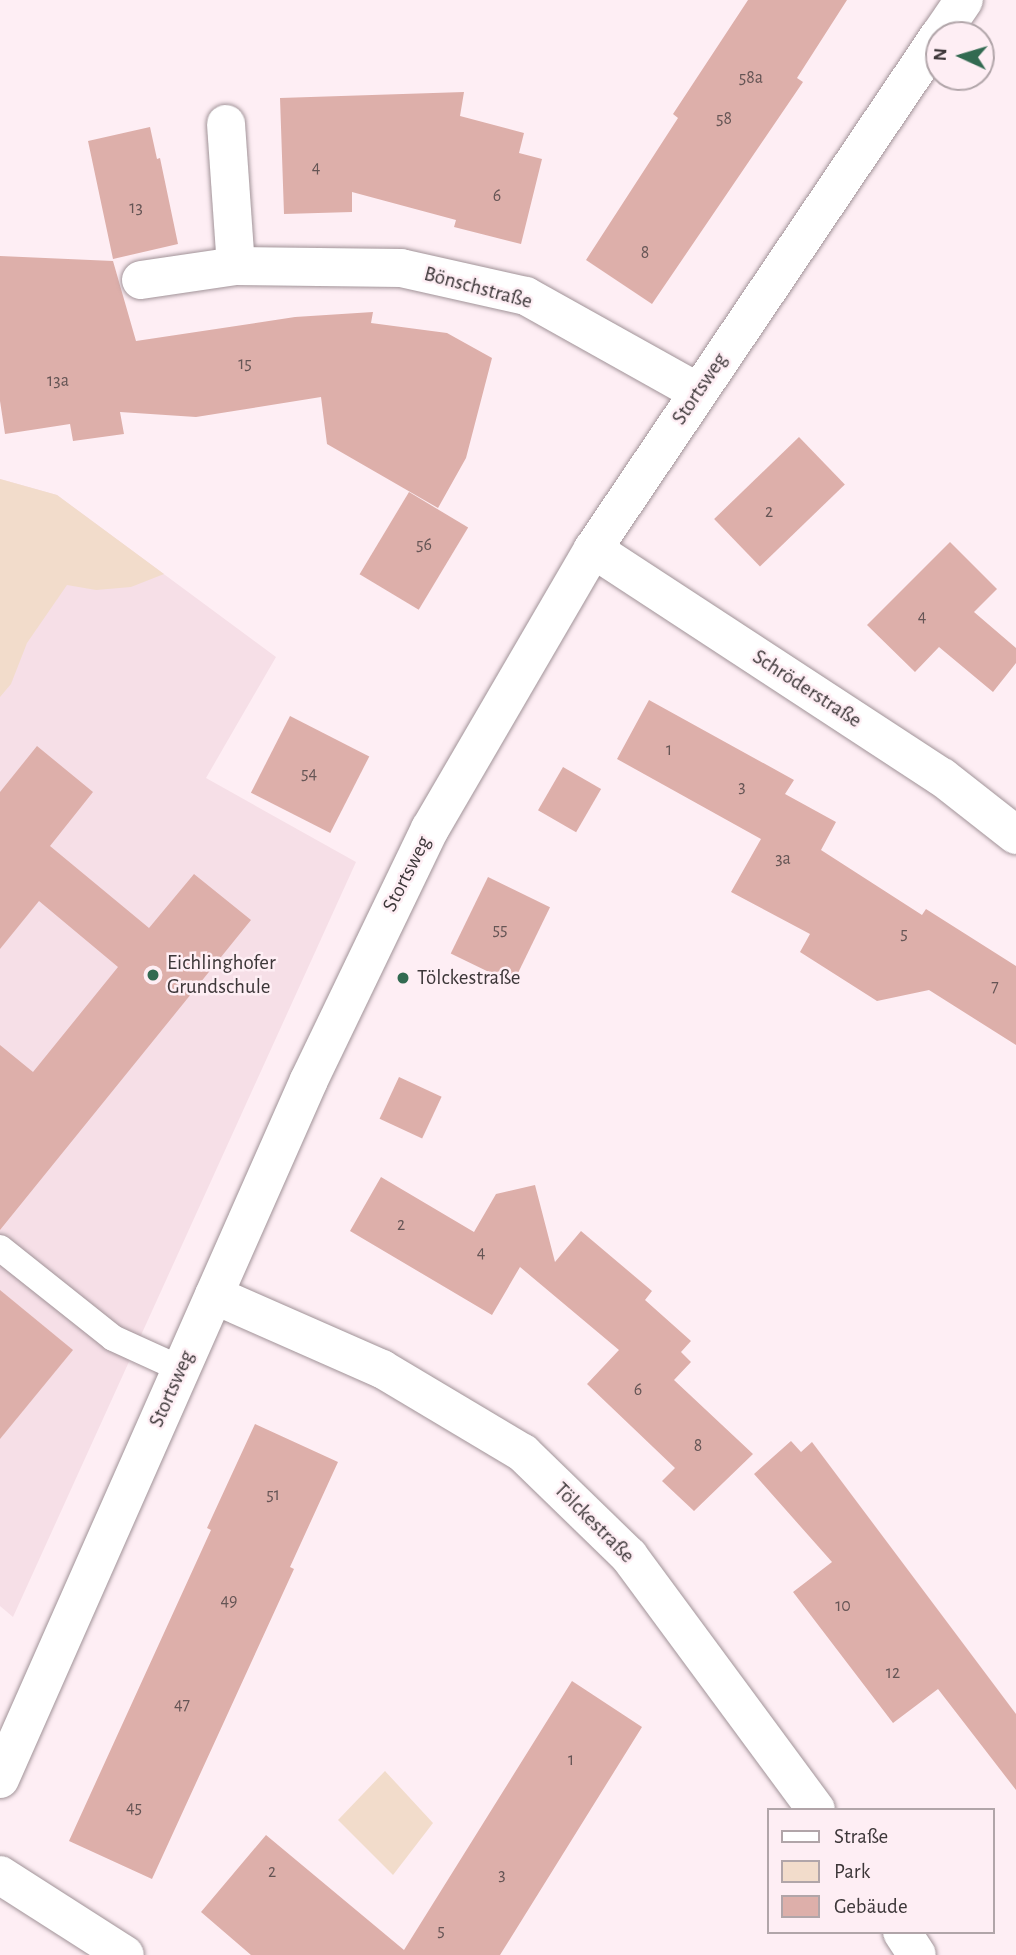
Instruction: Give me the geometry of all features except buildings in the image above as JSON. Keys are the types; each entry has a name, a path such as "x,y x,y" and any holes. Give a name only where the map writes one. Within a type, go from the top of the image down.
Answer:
{"street":[{"name":"Stortsweg","path":"949,21 964,0"},
{"name":"Stortsweg","path":"0,1779 214,1295 395,896 489,725 593,549 925,56"},
{"path":"226,124 236,266"},
{"name":"Bönschstraße","path":"141,280 236,266 401,268 526,296 698,392"},
{"name":"Schröderstraße","path":"593,549 942,777 1016,835"},
{"name":"Tölckestraße","path":"214,1295 382,1369 523,1453 629,1556 815,1808"},
{"path":"0,1875 125,1955"},
{"path":"903,1934 917,1955"}],"lane":[{"path":"0,1248 113,1338 181,1369"}],"shaded area":[{"name":"Eichlinghofer Grundschule","path":"0,479 57,495 276,657 206,778 356,862 13,1617 0,1606"}],"green space":[{"path":"0,479 57,495 164,574 131,587 96,590 67,585 27,643 11,684 0,697"},
{"path":"385,1771 433,1823 393,1875 338,1820"}],"place":[{"name":"Eichlinghofer Grundschule","path":"153,975"},
{"name":"Tölckestraße","path":"403,978"}]}
